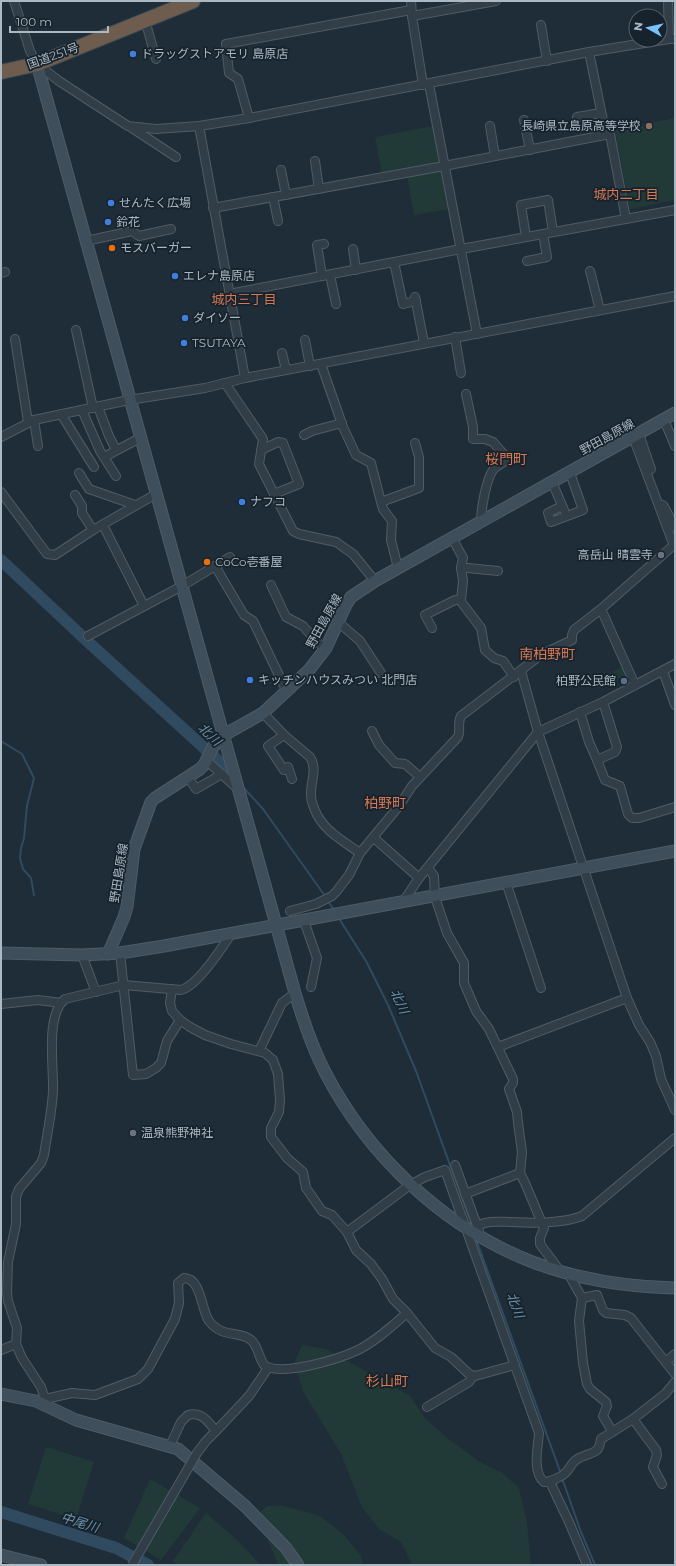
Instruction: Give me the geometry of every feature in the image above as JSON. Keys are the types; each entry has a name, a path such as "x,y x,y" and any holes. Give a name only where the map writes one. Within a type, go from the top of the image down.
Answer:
{"highway":[{"name":"国道251号","path":"1,72 37,64 183,3"}],"street":[{"path":"14,1 30,51 37,64 129,400 295,993 305,1026 316,1053 335,1090 370,1142 410,1185 431,1202 473,1230 514,1254 564,1272 592,1279 620,1284 675,1288"},
{"path":"411,1 411,13 444,166 477,334"},
{"path":"249,118 238,79 229,73 226,44 411,13 496,1"},
{"path":"128,126 156,129 199,126 249,118 589,52 672,39 668,1"},
{"path":"145,20 156,59"},
{"path":"541,25 547,60"},
{"path":"589,52 606,135"},
{"path":"37,64 59,81 176,157"},
{"path":"577,117 601,113"},
{"path":"524,120 530,150"},
{"path":"199,126 245,378"},
{"path":"490,126 495,156"},
{"path":"213,208 610,134 626,219"},
{"path":"315,161 319,189"},
{"path":"281,170 286,195"},
{"path":"273,197 278,222"},
{"path":"526,237 521,205 548,200 553,232"},
{"path":"229,294 461,249 675,210"},
{"path":"86,241 132,231 139,236 171,229"},
{"path":"526,261 547,258 543,234"},
{"path":"317,245 336,304"},
{"path":"353,249 356,270"},
{"path":"394,262 403,304 416,299 424,343"},
{"path":"590,271 600,310"},
{"path":"1,437 31,421 61,414 129,400 204,388 245,378 424,343 675,296"},
{"path":"76,330 96,407 116,450"},
{"path":"455,337 461,373"},
{"path":"15,339 31,421 38,446"},
{"path":"305,340 310,366"},
{"path":"282,353 286,370"},
{"path":"321,364 342,423 356,456 371,463 383,509 392,521 391,540 398,568"},
{"path":"225,383 263,439 259,464 293,532 336,542 353,554 375,580"},
{"path":"466,394 473,427 473,439 485,439 493,442 507,458 493,470 481,507 481,522"},
{"path":"82,410 104,458 116,476"},
{"name":"野田島原線","path":"108,954 127,907 134,849 149,806 155,798 200,769 217,742 224,735 263,713 287,692 326,648 351,597 375,580 570,473 675,413"},
{"path":"61,414 94,467"},
{"path":"664,420 675,446"},
{"path":"304,435 312,430 342,423"},
{"path":"636,436 665,508 675,527"},
{"path":"290,911 318,903 336,892 349,875 360,853 399,806 412,786 458,737 460,733 459,721 461,716 514,677 542,654 572,640 574,630 601,609 674,545 636,436"},
{"path":"104,458 140,438"},
{"path":"261,450 278,442 283,443 298,484 274,494"},
{"path":"381,502 419,488 420,457 415,443"},
{"path":"79,473 89,489 135,505"},
{"path":"562,506 548,513 551,522 583,510 570,473"},
{"path":"552,482 566,516"},
{"path":"1,492 47,554 55,555 93,530 156,494"},
{"path":"75,495 82,506 82,512 93,530"},
{"path":"103,524 144,606"},
{"path":"452,538 462,554 463,560 461,568 463,581 461,600 463,606 481,628 485,650 494,658 503,661 514,677"},
{"path":"88,636 182,586 230,557"},
{"path":"215,566 244,615 253,621 287,692"},
{"path":"461,568 498,571"},
{"path":"271,585 286,617 302,626 318,643 326,648"},
{"path":"432,628 425,615 455,600 461,600"},
{"path":"601,609 635,685"},
{"path":"338,622 360,641 381,673"},
{"path":"403,902 419,878 538,732 603,702 675,664"},
{"path":"521,671 538,732 627,998 639,1025 650,1042 656,1056 661,1079 675,1110"},
{"path":"663,671 675,705"},
{"path":"597,760 615,752 617,747 603,702"},
{"path":"580,712 588,742 597,760 604,780 620,786 628,814 632,818 639,818 675,807"},
{"path":"263,713 312,761 314,767 311,800 323,825 360,853"},
{"path":"372,731 379,745 395,763 405,764 420,777"},
{"path":"284,735 268,746 284,770 288,767 292,779"},
{"path":"208,756 216,770 239,790"},
{"path":"188,777 196,789 222,774"},
{"path":"374,838 419,878"},
{"path":"1,953 30,955 82,955 120,953 277,926 583,867 675,851"},
{"path":"428,868 434,876 435,896 447,933 464,963 464,983 476,1011 489,1029 513,1079 513,1083 509,1089 517,1112 522,1152 520,1174 544,1228 540,1238 540,1244 564,1272 582,1298 579,1321 582,1356 587,1384 590,1389 606,1402 607,1406 603,1416 612,1431"},
{"path":"506,882 541,988"},
{"path":"318,903 329,916"},
{"path":"304,921 317,958 311,987"},
{"path":"1,1004 38,1000 61,1002 65,999 124,985 172,989 185,988 195,981 231,934"},
{"path":"120,953 133,1075 146,1074 161,1063 167,1041 180,1020"},
{"path":"82,955 96,992"},
{"path":"172,989 171,1007 180,1020 205,1035 265,1053 273,1060 278,1074 280,1106 279,1112 271,1128 271,1137 287,1158 303,1172 306,1188 322,1211 332,1215 346,1232 356,1250 382,1279 393,1299 407,1313 434,1348 451,1357 473,1376 478,1376 515,1365"},
{"path":"259,1051 282,1003 295,993"},
{"path":"498,1047 627,998"},
{"path":"61,1002 55,1021 51,1048 53,1092 44,1155 41,1163 19,1189 16,1197 16,1224 8,1262 7,1292 8,1301 17,1328 16,1344 22,1358 41,1387 46,1402 76,1420 170,1446 184,1454 245,1506 286,1548 298,1565"},
{"path":"473,1230 488,1222 541,1222 572,1220 582,1216 675,1138"},
{"path":"455,1165 465,1194 473,1230 515,1365 539,1433 539,1474 544,1482 565,1474 571,1464 578,1458 595,1452 598,1449 601,1439 633,1419 665,1394 675,1382"},
{"path":"346,1232 410,1185 424,1177 445,1170 473,1230"},
{"path":"465,1194 520,1174"},
{"path":"1,1394 46,1402 72,1393 95,1395 138,1379 148,1369 175,1319 179,1303 178,1284 184,1278 192,1280 195,1284 205,1312 212,1325 225,1333 247,1337 252,1341 261,1361 268,1368 276,1370 284,1370 321,1363 358,1350 388,1330 407,1313"},
{"path":"582,1298 597,1295 603,1310 606,1313 625,1315 631,1318 675,1374"},
{"path":"1,1350 16,1344"},
{"path":"666,1362 675,1354"},
{"path":"132,1565 197,1453 206,1441 249,1396 268,1368"},
{"path":"427,1407 469,1382 473,1376"},
{"path":"170,1446 181,1422 188,1415 198,1414 203,1416 216,1431"},
{"path":"633,1419 656,1450 657,1455 653,1467 662,1484"},
{"path":"556,1478 569,1522 587,1565"},
{"path":"1,1555 41,1565"}],"green space":[{"name":"長崎県立島原高等学校","path":"675,118 675,200 630,209 615,130"},
{"path":"433,126 440,163 382,174 375,137"},
{"path":"441,170 449,209 414,215 407,176"},
{"path":"624,666 627,674 600,688 598,679"},
{"path":"302,1345 326,1349 410,1396 425,1418 446,1437 480,1462 501,1472 519,1488 527,1523 531,1565 412,1565 401,1542 379,1529 362,1507 341,1454 304,1393 294,1364"},
{"path":"46,1447 94,1462 76,1519 28,1504"},
{"path":"150,1479 200,1508 161,1560 124,1538"},
{"path":"268,1506 284,1506 320,1516 342,1533 361,1556 363,1565 278,1565 263,1527 261,1511"},
{"path":"206,1513 237,1540 261,1565 177,1565 173,1561"}],"waterway":[{"name":"北川","path":"1,560 224,766"},
{"path":"1,741 22,754 34,778 27,806 24,838 20,858 23,869 31,878 34,895"},
{"name":"北川","path":"224,766 229,771"},
{"name":"北川","path":"242,786 263,809 325,896"},
{"name":"北川","path":"327,900 335,911"},
{"name":"北川","path":"338,917 366,961 388,1005 416,1071 472,1226"},
{"name":"北川","path":"476,1239 561,1474"},
{"name":"北川","path":"562,1478 581,1532 595,1565"},
{"name":"中尾川","path":"1,1512 116,1548 148,1565"}],"place":[{"name":"ドラッグストアモリ 島原店","path":"133,54"},
{"name":"長崎県立島原高等学校","path":"649,126"},
{"name":"せんたく広場","path":"111,203"},
{"name":"鈴花","path":"108,222"},
{"name":"モスバーガー","path":"112,248"},
{"name":"エレナ島原店","path":"175,276"},
{"name":"ダイソー","path":"185,318"},
{"name":"TSUTAYA","path":"184,343"},
{"name":"ナフコ","path":"242,502"},
{"name":"高岳山 晴雲寺","path":"661,555"},
{"name":"CoCo壱番屋","path":"207,562"},
{"name":"キッチンハウスみつい 北門店","path":"250,680"},
{"name":"柏野公民館","path":"624,681"},
{"name":"温泉熊野神社","path":"133,1133"}],"district":[{"name":"城内二丁目","path":"626,194"},
{"name":"城内三丁目","path":"244,299"},
{"name":"桜門町","path":"506,459"},
{"name":"南柏野町","path":"547,654"},
{"name":"柏野町","path":"385,803"},
{"name":"杉山町","path":"387,1381"}]}
